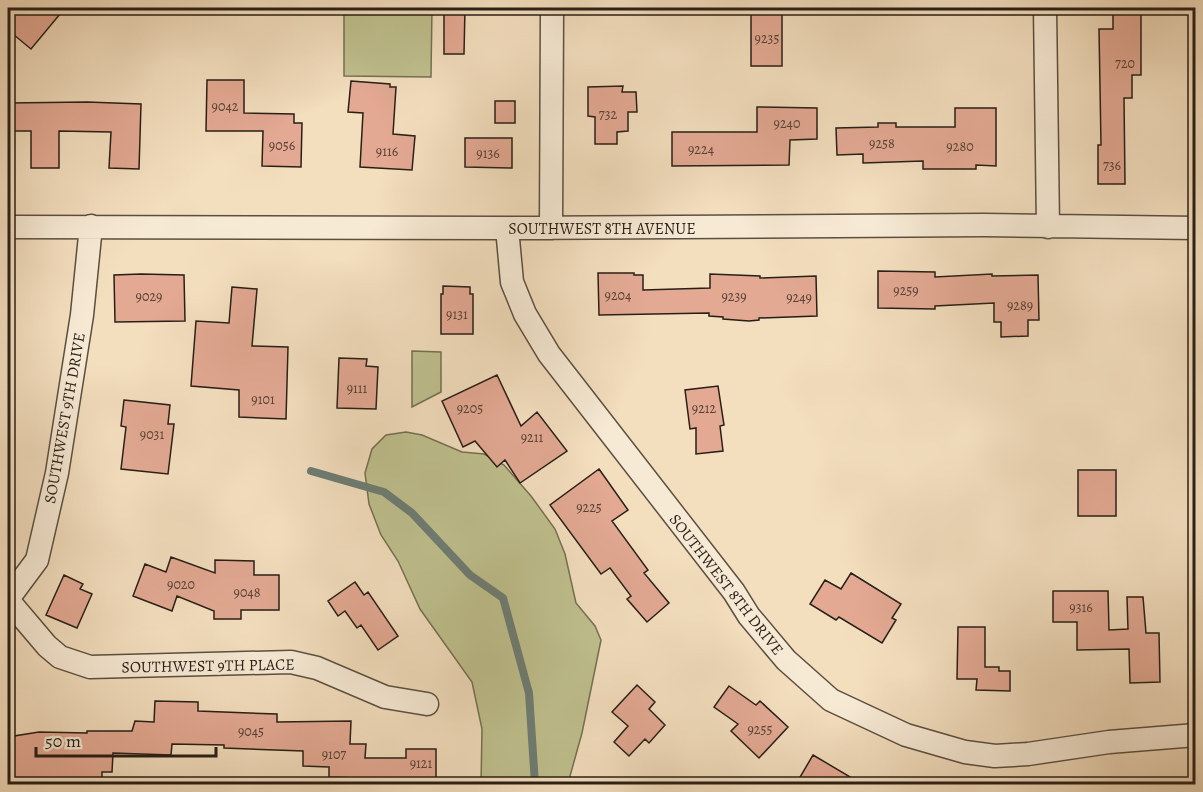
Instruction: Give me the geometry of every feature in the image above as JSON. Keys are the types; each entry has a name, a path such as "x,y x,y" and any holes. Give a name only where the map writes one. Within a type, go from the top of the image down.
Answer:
{"street":[{"path":"550,228 552,8"},
{"path":"1044,8 1048,227"},
{"name":"SOUTHWEST 8TH AVENUE","path":"8,227 550,228 972,225 1196,228"},
{"name":"SOUTHWEST 9TH DRIVE","path":"8,600 37,560 54,484 82,315 91,226"},
{"name":"SOUTHWEST 8TH DRIVE","path":"507,228 512,282 525,314 549,354 734,592 749,616 786,660 831,700 906,735 965,752 995,756 1028,754 1109,742 1196,735"},
{"name":"SOUTHWEST 9TH PLACE","path":"8,600 46,646 60,657 83,666 106,668 291,662 306,664 385,697 427,704"}],"green space":[{"path":"344,8 432,8 431,77 344,76"},
{"path":"412,351 441,352 441,392 412,407"},
{"path":"406,432 422,435 462,452 484,454 504,465 555,529 565,554 576,603 595,626 601,640 582,733 570,776 571,784 481,784 482,729 472,682 420,609 398,561 381,535 369,504 365,473 372,449 386,435"}],"building":[{"path":"16,8 65,8 31,49 8,30 8,18"},
{"path":"444,8 465,8 464,54 444,54"},
{"path":"1113,8 1141,8 1141,75 1132,75 1132,98 1124,98 1125,184 1098,184 1098,145 1101,145 1099,29 1113,29"},
{"path":"751,11 782,11 782,66 751,66"},
{"path":"207,80 244,80 244,113 294,114 294,123 302,123 301,167 262,166 263,131 206,131"},
{"path":"351,81 390,84 390,87 396,87 393,134 415,136 412,170 360,167 363,113 348,112"},
{"path":"623,86 622,92 636,92 637,112 628,112 628,131 617,132 617,144 595,144 595,117 588,116 588,87"},
{"path":"495,101 515,101 515,123 495,123"},
{"path":"8,103 141,104 139,169 109,168 111,132 59,131 59,168 31,168 31,131 8,131"},
{"path":"757,107 817,108 817,139 790,140 789,165 672,166 672,132 757,132"},
{"path":"955,108 996,108 996,166 976,165 976,169 923,169 923,161 863,163 863,154 837,155 836,128 878,127 878,123 896,123 896,127 955,127"},
{"path":"465,138 512,138 512,168 465,167"},
{"path":"878,271 935,272 935,277 992,274 992,276 1038,275 1039,320 1028,320 1028,336 1001,337 1001,322 994,322 994,303 935,306 935,309 878,308"},
{"path":"598,273 643,275 643,290 710,288 710,274 760,276 760,278 816,276 817,316 759,318 759,320 749,321 723,319 723,317 709,316 709,313 599,315"},
{"path":"114,275 184,275 185,321 115,322"},
{"path":"443,286 470,287 470,294 473,294 473,334 441,334"},
{"path":"232,287 257,289 252,346 288,347 286,419 239,417 239,390 191,386 196,321 229,323"},
{"path":"339,358 367,359 366,366 378,367 376,409 337,408"},
{"path":"497,375 521,426 537,412 567,451 520,483 505,460 497,467 475,441 463,447 442,401"},
{"path":"718,386 724,425 720,426 723,451 696,454 696,428 690,429 685,390"},
{"path":"124,400 170,405 168,424 174,424 168,474 121,469 126,427 121,426"},
{"path":"599,469 628,510 612,521 648,570 644,573 669,603 647,622 627,599 631,596 610,568 601,574 550,505"},
{"path":"1078,470 1116,470 1116,516 1078,516"},
{"path":"171,557 215,573 215,560 254,561 254,575 279,575 279,610 241,610 241,619 214,619 214,611 177,596 172,611 133,596 145,564 166,572"},
{"path":"851,573 901,604 892,618 896,620 882,643 839,617 836,620 810,604 825,580 841,589"},
{"path":"64,575 83,584 80,589 92,594 77,628 46,615"},
{"path":"355,582 364,595 368,592 398,636 378,650 361,625 357,628 345,611 338,616 328,601"},
{"path":"1053,591 1108,591 1109,630 1128,629 1127,597 1143,597 1146,633 1159,633 1160,682 1130,683 1129,649 1077,650 1077,622 1053,622"},
{"path":"958,627 985,627 985,667 999,667 999,671 1010,671 1010,691 976,690 977,679 957,679"},
{"path":"637,685 655,702 649,709 665,725 649,743 645,739 629,756 614,742 628,726 612,712"},
{"path":"729,686 756,705 760,701 788,727 759,758 731,731 738,724 714,707"},
{"path":"155,701 198,702 198,711 277,714 277,722 351,721 350,744 366,744 365,758 406,758 406,749 436,749 436,778 431,779 431,784 382,784 382,779 329,777 329,767 303,766 303,751 172,744 171,755 113,753 112,772 102,772 102,782 25,779 8,781 8,737 39,732 132,731 135,721 154,722"},
{"path":"813,755 862,784 796,784"}],"waterway":[{"path":"311,471 384,492 412,513 470,575 503,598 529,693 535,784"}]}
